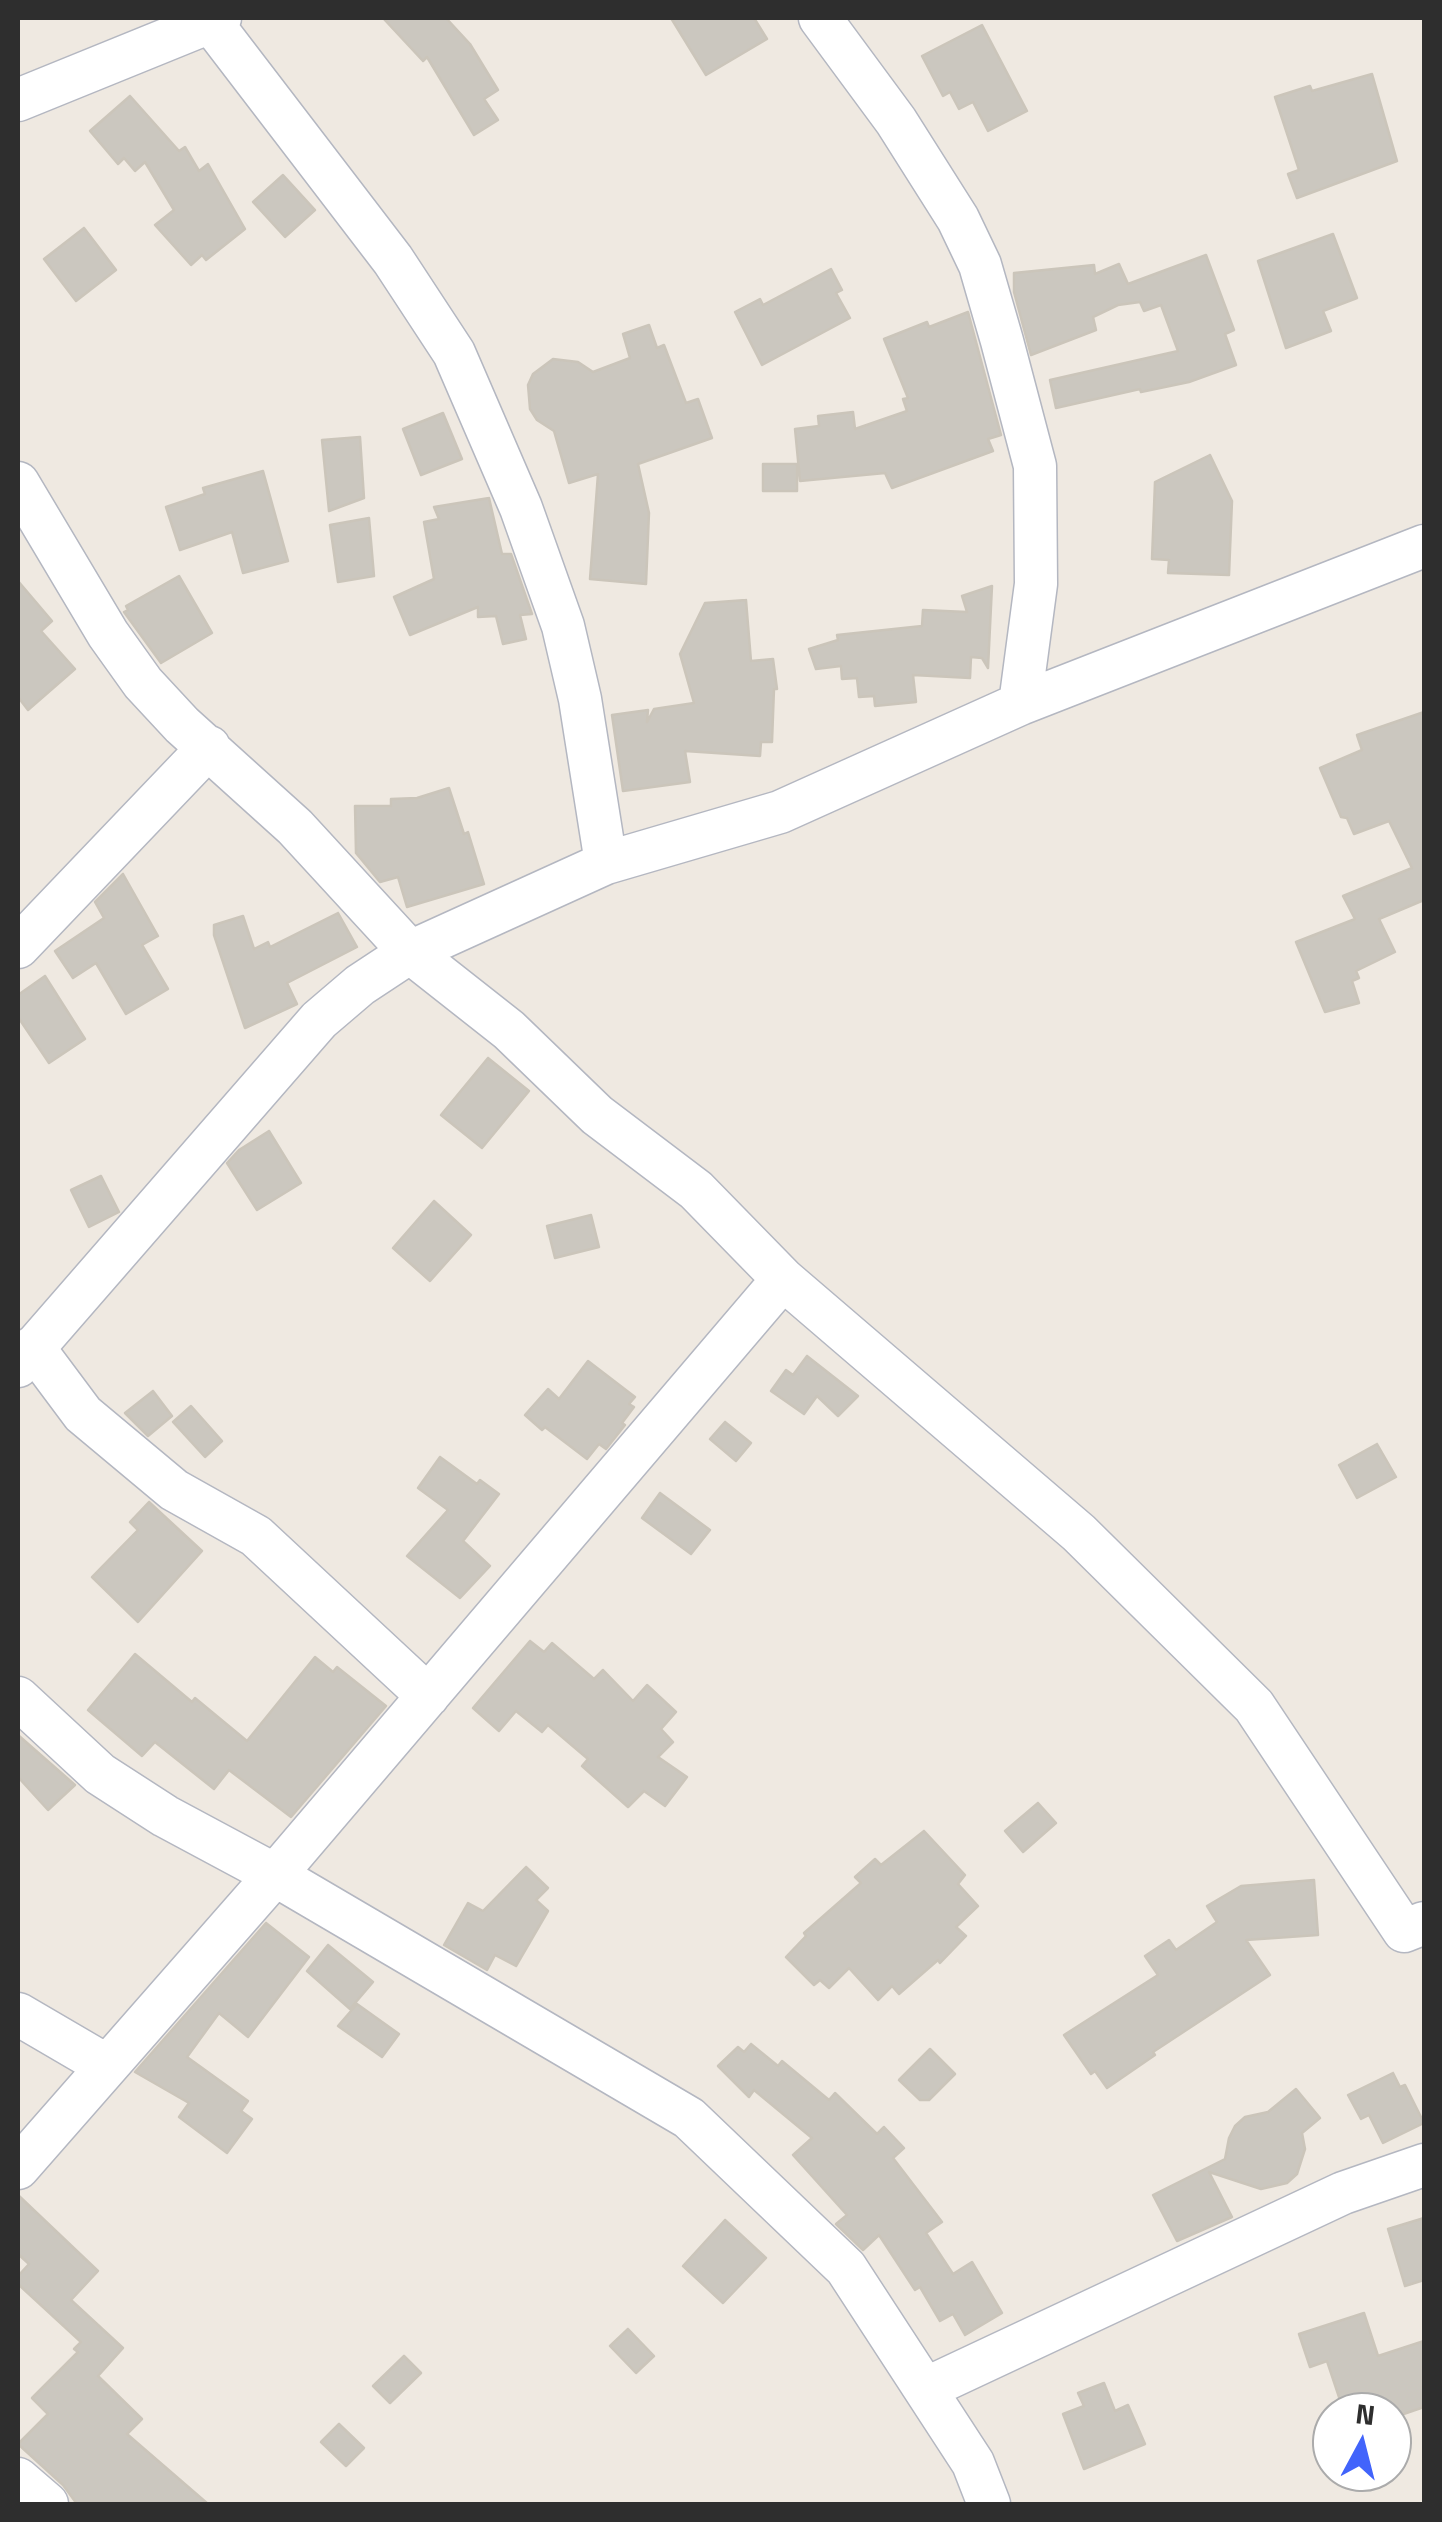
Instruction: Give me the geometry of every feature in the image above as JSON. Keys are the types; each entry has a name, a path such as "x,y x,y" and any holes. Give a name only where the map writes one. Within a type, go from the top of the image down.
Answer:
{"street":[{"path":"820,18 896,121 958,219 980,265 1035,466 1036,584 1020,704"},
{"path":"18,100 215,19 393,260 454,353 522,508 563,626 580,698 606,863"},
{"path":"18,483 108,634 182,725 295,827 410,952 510,1030 598,1116 696,1190 783,1279 1079,1533 1254,1706 1418,1939"},
{"path":"428,1696 256,1536 174,1490 83,1414 25,1356 319,1020 360,985 410,952 606,863 780,812 1020,704 1424,546"},
{"path":"18,947 209,748"},
{"path":"18,2168 276,1875 783,1279"},
{"path":"18,1698 100,1774 165,1816 276,1875 690,2118 846,2268 973,2463 989,2504"},
{"path":"18,2014 107,2066"},
{"path":"925,2389 1343,2193 1424,2164"},
{"path":"18,2478 47,2504"}],"building":[{"path":"383,18 446,18 470,44 498,90 484,99 498,120 474,135 427,57 423,61"},
{"path":"671,18 754,18 767,39 706,75"},
{"path":"982,25 1027,111 988,131 973,102 959,109 950,92 943,96 922,56"},
{"path":"1372,74 1397,161 1297,198 1288,174 1299,170 1275,97"},
{"path":"130,96 179,151 185,147 199,171 208,164 245,229 206,260 202,255 191,265 155,225 174,210 145,162 135,171 124,158 118,164 90,131"},
{"path":"283,175 315,210 285,237 253,202"},
{"path":"84,228 116,270 76,301 44,259"},
{"path":"1333,234 1357,298 1323,311 1331,331 1286,348 1258,261"},
{"path":"1206,255 1234,330 1225,334 1236,365 1189,382 1056,408 1050,380 1178,351 1161,305 1144,311 1140,302 1118,305 1093,317 1096,330 1031,355 1014,292 1014,273 1094,265 1095,274 1119,264 1128,284"},
{"path":"831,269 842,290 836,293 850,318 762,365 735,312 760,299 763,305"},
{"path":"968,312 1001,435 988,439 993,451 892,488 885,473 800,481 795,429 819,426 818,416 853,412 855,429 907,411 903,399 908,398 884,339 927,322 929,327"},
{"path":"649,325 657,348 664,345 686,403 698,399 712,438 638,464 649,513 646,584 590,579 598,474 569,483 554,431 537,420 530,409 528,385 533,374 553,359 578,362 593,372 630,358 623,334"},
{"path":"443,413 462,459 421,475 403,429"},
{"path":"360,437 364,498 329,511 322,440"},
{"path":"1210,455 1232,501 1229,575 1168,573 1169,560 1152,559 1155,482"},
{"path":"763,464 797,464 797,491 763,491"},
{"path":"263,471 288,561 243,573 232,532 180,550 166,507 205,494 203,488"},
{"path":"489,498 502,554 511,554 532,614 520,615 526,639 503,644 496,616 478,617 478,607 410,635 394,597 434,579 424,522 439,519 434,507"},
{"path":"369,518 374,576 338,582 330,525"},
{"path":"179,576 212,633 161,663 124,612 128,610 126,606"},
{"path":"18,581 52,621 41,631 75,669 28,710 18,697"},
{"path":"992,586 988,668 982,658 971,657 970,678 913,675 916,702 875,706 874,696 859,697 857,678 842,679 841,666 816,669 809,649 838,640 837,635 922,626 923,610 967,612 962,596"},
{"path":"746,600 751,661 773,659 777,689 772,742 761,742 760,756 685,751 690,782 623,791 612,715 648,710 647,722 654,709 694,703 680,654 705,603"},
{"path":"1424,712 1424,900 1379,919 1395,952 1356,971 1359,978 1352,981 1359,1003 1325,1012 1296,942 1355,919 1343,896 1412,868 1389,821 1354,834 1347,818 1341,817 1320,768 1362,750 1357,735"},
{"path":"449,788 484,884 407,907 398,877 380,882 356,853 355,806 391,806 391,799 417,798"},
{"path":"123,874 158,936 142,945 168,989 126,1014 96,963 73,978 55,951 104,918 95,902"},
{"path":"338,913 357,947 287,983 297,1004 245,1028 214,925 243,916 254,949 268,942 270,947"},
{"path":"45,976 85,1039 49,1063 18,1017 18,995"},
{"path":"488,1058 529,1091 482,1148 441,1115"},
{"path":"269,1131 301,1183 257,1210 227,1163 239,1150"},
{"path":"101,1176 119,1212 89,1227 71,1190"},
{"path":"434,1201 471,1235 430,1281 393,1248"},
{"path":"591,1215 599,1247 555,1258 547,1226"},
{"path":"807,1356 858,1396 838,1416 817,1396 804,1414 771,1391 786,1370 793,1375"},
{"path":"588,1361 635,1397 629,1404 634,1407 622,1423 625,1425 606,1449 599,1444 587,1459 525,1415 548,1389 559,1399"},
{"path":"153,1391 172,1416 148,1436 125,1413"},
{"path":"191,1406 222,1441 205,1457 173,1422"},
{"path":"725,1422 751,1443 736,1461 710,1439"},
{"path":"1377,1444 1396,1477 1357,1498 1339,1465"},
{"path":"440,1457 477,1484 480,1480 499,1494 463,1541 490,1566 460,1598 407,1556 448,1510 418,1488"},
{"path":"660,1493 710,1530 691,1554 642,1518"},
{"path":"149,1502 202,1551 138,1622 92,1577 138,1530 130,1522"},
{"path":"530,1641 544,1652 552,1643 594,1679 603,1670 633,1701 647,1685 676,1712 661,1729 673,1742 658,1757 687,1777 665,1806 644,1791 628,1807 582,1766 588,1759 548,1725 542,1732 516,1711 499,1731 473,1708"},
{"path":"135,1654 247,1741 315,1657 333,1672 337,1667 386,1706 291,1817 229,1770 214,1789 155,1742 142,1756 88,1710"},
{"path":"18,1735 75,1785 48,1810 18,1777"},
{"path":"1038,1803 1056,1823 1023,1852 1005,1831"},
{"path":"924,1831 965,1875 958,1884 978,1906 956,1927 966,1936 940,1963 938,1960 899,1994 892,1986 878,2000 849,1968 829,1988 820,1980 814,1985 786,1957 806,1936 804,1933 861,1883 855,1877 875,1859 881,1865"},
{"path":"526,1867 548,1888 536,1900 548,1911 516,1966 495,1955 487,1970 444,1945 468,1903 483,1911"},
{"path":"1314,1880 1318,1935 1246,1940 1270,1975 1153,2052 1155,2055 1107,2088 1095,2071 1091,2074 1064,2035 1158,1975 1145,1956 1169,1940 1176,1950 1217,1922 1207,1906 1241,1886"},
{"path":"266,1923 309,1957 248,2037 219,2013 187,2057 248,2101 241,2111 252,2119 227,2153 179,2117 189,2103 135,2072"},
{"path":"328,1945 373,1982 350,2009 307,1971"},
{"path":"357,2004 399,2034 382,2057 338,2026"},
{"path":"751,2044 778,2066 782,2061 829,2100 835,2093 877,2134 884,2127 904,2148 893,2158 942,2222 926,2233 953,2274 972,2262 1002,2313 965,2335 953,2314 940,2321 920,2287 915,2290 879,2235 863,2250 836,2224 847,2215 793,2155 812,2138 754,2090 749,2097 718,2066 738,2047 744,2052"},
{"path":"930,2049 955,2074 929,2100 920,2100 899,2080"},
{"path":"1393,2073 1400,2087 1405,2085 1424,2123 1383,2143 1369,2115 1361,2119 1348,2095"},
{"path":"1296,2089 1320,2118 1302,2133 1305,2149 1297,2174 1287,2183 1261,2189 1209,2172 1232,2217 1177,2241 1153,2195 1225,2159 1235,2126 1245,2117 1268,2112"},
{"path":"18,2195 98,2271 71,2300 123,2348 98,2376 142,2419 127,2434 208,2504 77,2504 63,2485 18,2444 48,2414 32,2398 78,2352 74,2349 81,2342 18,2284 18,2276 29,2264 18,2254"},
{"path":"1424,2218 1424,2280 1405,2286 1388,2229"},
{"path":"725,2220 766,2258 723,2303 683,2266"},
{"path":"1364,2313 1378,2356 1424,2341 1424,2407 1412,2411 1412,2392 1337,2392 1327,2361 1310,2367 1299,2334"},
{"path":"628,2329 654,2356 636,2373 610,2346"},
{"path":"404,2356 421,2373 390,2403 373,2386"},
{"path":"1104,2383 1115,2411 1128,2405 1145,2444 1084,2469 1063,2414 1084,2406 1078,2393"},
{"path":"339,2424 364,2448 346,2466 321,2442"}]}
